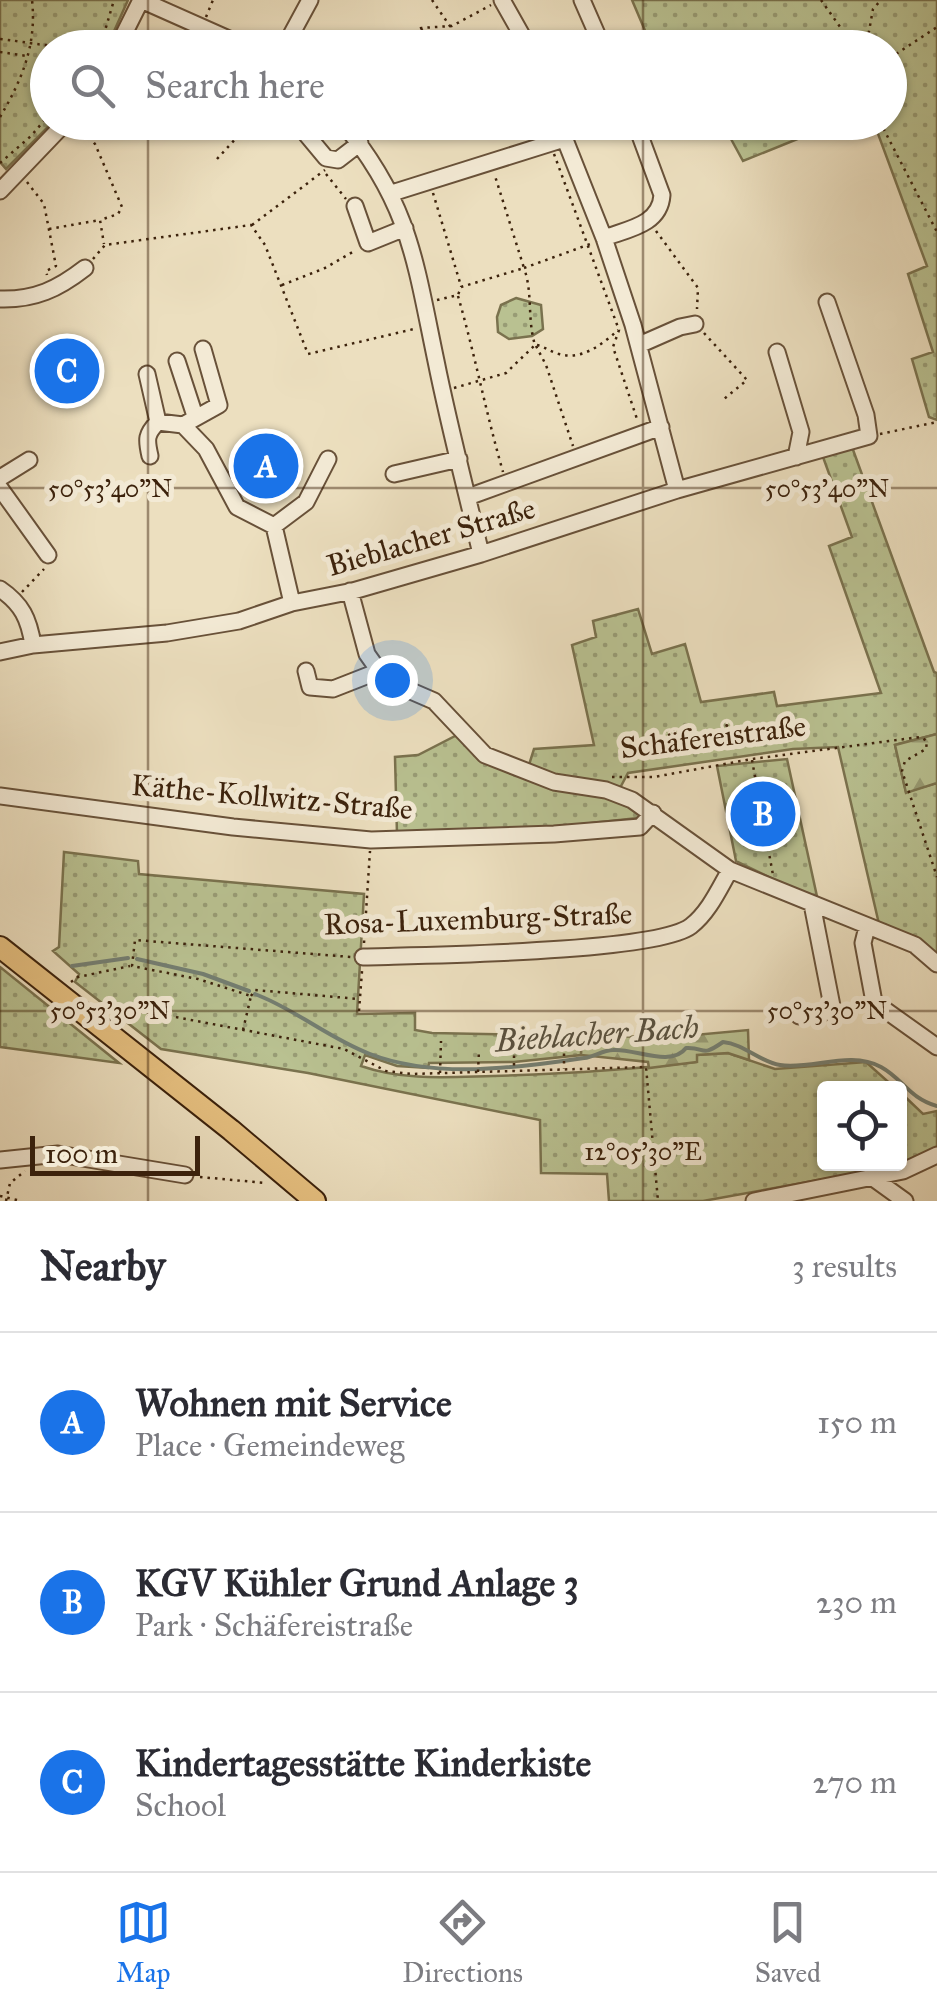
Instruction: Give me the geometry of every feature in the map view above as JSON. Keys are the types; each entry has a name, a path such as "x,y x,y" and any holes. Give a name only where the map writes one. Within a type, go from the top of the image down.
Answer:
{"main road":[{"path":"0,946 314,1201"}],"street":[{"path":"126,30 142,0 211,30"},
{"path":"294,30 310,0"},
{"path":"500,0 518,30"},
{"path":"582,0 595,30"},
{"path":"0,190 50,140"},
{"path":"309,140 327,166 360,144"},
{"path":"357,140 392,194 405,228 426,303 481,554"},
{"path":"392,194 545,140"},
{"path":"559,140 604,238 639,346 676,490"},
{"path":"604,238 650,222 662,203 641,140"},
{"path":"355,206 368,243 405,228"},
{"path":"0,299 44,295 86,268"},
{"path":"827,302 866,416 869,436"},
{"path":"639,346 695,324"},
{"path":"150,456 146,440 158,422 189,421 219,404 203,349"},
{"path":"777,352 801,432 796,457"},
{"path":"177,362 189,421 237,507 274,526 292,603"},
{"path":"147,374 158,422"},
{"path":"468,497 661,427"},
{"name":"Bieblacher Straße","path":"0,652 239,621 292,603 350,592 481,554 676,490 869,436"},
{"path":"274,526 306,502 328,459"},
{"path":"394,474 459,459"},
{"path":"0,478 29,460"},
{"path":"0,488 48,555"},
{"path":"0,589 15,599 29,620 34,645"},
{"path":"306,671 310,687 333,689 379,671 367,654 350,592"},
{"name":"Schäfereistraße","path":"379,671 397,685 434,701 486,755 554,782 606,790 632,800 730,870 915,945 937,964"},
{"name":"Käthe-Kollwitz-Straße","path":"0,796 233,827 371,840 640,828 653,814"},
{"name":"Rosa-Luxemburg-Straße","path":"363,958 649,940 688,929 705,912 730,870"},
{"path":"799,1016 834,1011 812,904"},
{"path":"867,927 863,943 874,1002 937,1047"},
{"path":"0,1160 58,1154 185,1175"},
{"path":"754,1201 903,1172 937,1154"},
{"path":"874,1178 905,1201"}],"path":[{"path":"32,0 32,30"},
{"path":"105,30 114,0"},
{"path":"202,26 213,0"},
{"path":"432,0 454,30"},
{"path":"418,30 452,26 500,0"},
{"path":"821,0 842,30"},
{"path":"870,30 874,9 881,0"},
{"path":"907,47 937,27"},
{"path":"0,39 30,42"},
{"path":"0,117 22,77 30,49"},
{"path":"0,52 28,56"},
{"path":"0,163 30,137"},
{"path":"49,229 100,220 118,214 122,208 91,140"},
{"path":"216,159 234,140"},
{"path":"558,140 587,245 619,330 613,348 642,433"},
{"path":"889,140 937,232"},
{"path":"491,162 529,283 535,344 576,457"},
{"path":"86,268 104,245 251,225 327,166 344,198 355,206"},
{"path":"19,174 41,197 56,266"},
{"path":"429,182 461,287 458,295 506,484"},
{"path":"100,220 104,245"},
{"path":"251,225 266,245 308,354 430,325"},
{"path":"461,287 604,238"},
{"path":"281,286 325,268 368,243"},
{"path":"426,303 458,295"},
{"path":"535,344 573,356 606,341 619,330"},
{"path":"443,392 506,373 535,344"},
{"path":"869,436 937,422"},
{"path":"15,599 50,564 48,555"},
{"name":"Schäfereistraße","path":"609,777 654,777 914,735 927,741 926,750 905,762 902,771 937,878"},
{"path":"752,759 774,873 768,886"},
{"path":"359,1011 371,840"},
{"name":"Rosa-Luxemburg-Straße","path":"132,966 135,940 363,958"},
{"path":"57,994 78,977 132,966 198,979 251,996"},
{"path":"243,1030 255,990 360,999"},
{"path":"112,1036 130,1014 141,1012 344,1049 386,1071 646,1067 658,1201"},
{"path":"440,1072 441,1041"},
{"path":"564,1046 564,1067"},
{"path":"514,1048 514,1070"},
{"path":"478,1071 479,1050"},
{"path":"6,1198 17,1175 37,1167"},
{"path":"185,1175 275,1184"},
{"path":"0,1196 20,1201"}],"green space":[{"path":"0,0 128,0 115,30 30,30 30,140 35,140 6,169 0,162"},
{"path":"632,0 937,0 937,420 929,417 912,359 933,352 908,274 927,266 880,140 907,140 907,30 645,30"},
{"path":"732,140 795,140 743,161"},
{"path":"516,298 541,305 543,329 532,336 509,339 498,332 497,317 501,305"},
{"path":"852,447 937,673 937,734 895,745 906,792 937,783 937,958 879,924 838,747 793,749 628,773 620,788 556,778 528,768 534,749 594,745 572,645 596,637 593,621 638,609 652,654 685,644 701,702 774,692 777,706 881,693 829,546 852,537 823,457"},
{"path":"459,734 482,759 505,771 604,797 641,813 638,818 545,828 397,834 395,757 418,755"},
{"path":"937,734 937,783 906,793 895,745"},
{"path":"787,759 818,901 736,861 717,766"},
{"path":"64,852 138,861 139,874 364,894 357,1014 415,1013 415,1030 432,1033 582,1036 581,1055 514,1062 429,1063 428,1068 397,1066 365,1055 361,1066 394,1074 443,1077 646,1067 696,1062 696,1055 728,1053 775,1069 866,1062 887,1081 817,1081 817,1171 868,1171 703,1201 609,1201 607,1174 541,1173 540,1120 308,1073 161,1049 75,982 79,974 53,951 59,947"},
{"path":"0,967 119,1063 0,1047"},
{"path":"748,1030 749,1060 728,1053 697,1055 697,1062 649,1068 648,1062 581,1055 582,1036 673,1037"},
{"path":"907,1099 923,1114 937,1111 937,1147 907,1161"}],"waterway":[{"name":"Bieblacher Bach","path":"72,966 128,958"},
{"name":"Bieblacher Bach","path":"137,959 203,974 249,991"},
{"name":"Bieblacher Bach","path":"255,994 355,1048 421,1067 504,1068 584,1058 613,1050 662,1057 679,1054 686,1048 707,1051 723,1042 780,1065 869,1062 937,1106"}],"place":[{"name":"Kindertagesstätte Kinderkiste","path":"67,371"},
{"name":"Wohnen mit Service","path":"266,466"},
{"name":"KGV Kühler Grund Anlage 3","path":"763,814"}]}
